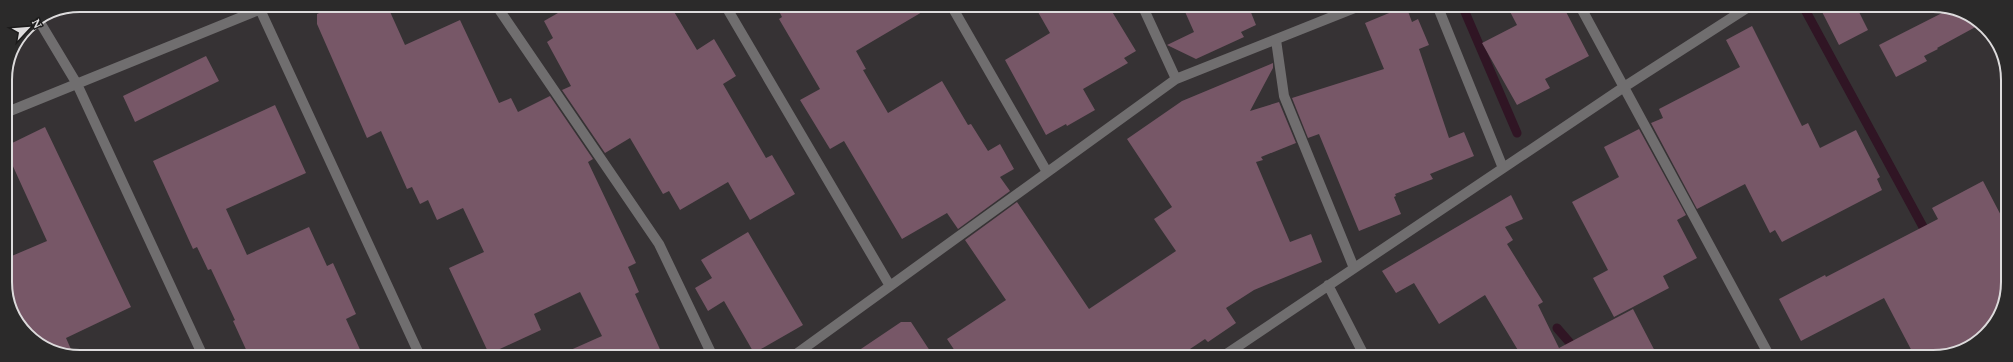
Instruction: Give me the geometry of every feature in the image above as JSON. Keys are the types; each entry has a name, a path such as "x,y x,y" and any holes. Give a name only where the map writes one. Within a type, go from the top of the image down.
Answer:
{"street":[{"path":"12,110 248,12"},
{"path":"262,12 417,350"},
{"path":"501,12 659,244 710,350"},
{"path":"729,12 890,286"},
{"path":"955,12 1047,172"},
{"path":"1145,12 1176,79"},
{"path":"800,350 1176,79 1347,12"},
{"path":"1439,12 1503,168"},
{"path":"1583,12 1766,350"},
{"path":"1232,350 1624,87 1741,12"},
{"path":"41,24 77,84 200,350"},
{"path":"1276,40 1284,96 1354,268"},
{"path":"1328,285 1361,350"}],"building":[{"path":"321,12 390,12 405,45 460,20 499,103 511,98 518,112 550,96 593,159 588,162 636,263 628,267 639,292 635,294 660,350 570,350 602,336 580,292 534,314 541,330 498,350 487,350 449,268 484,252 463,208 437,220 428,200 420,204 412,187 407,189 381,131 367,138 317,24 317,14"},
{"path":"560,12 674,12 697,50 714,39 736,76 723,84 766,158 772,155 795,194 750,220 728,182 680,210 669,191 663,194 630,138 605,153 562,90 571,86 547,42 553,38 544,21"},
{"path":"780,12 922,12 856,51 866,69 863,70 888,113 942,81 968,125 971,124 988,151 1000,144 1014,169 1000,177 1010,191 958,229 947,213 902,239 844,141 830,149 800,100 820,89 779,19 782,17"},
{"path":"1038,12 1112,12 1136,51 1124,58 1128,63 1083,89 1095,110 1067,126 1066,124 1046,135 1005,60 1050,33"},
{"path":"1185,12 1251,12 1256,25 1241,32 1244,37 1196,59 1167,45 1194,32"},
{"path":"1392,12 1408,12 1412,22 1418,19 1429,45 1419,49 1449,138 1464,132 1474,156 1430,174 1433,179 1395,194 1396,196 1394,197 1401,214 1359,231 1319,134 1308,138 1292,98 1384,69 1365,23"},
{"path":"1510,12 1566,12 1589,56 1545,79 1550,88 1517,105 1482,43 1517,25"},
{"path":"1822,12 1859,12 1868,30 1839,45"},
{"path":"1942,13 1963,19 1975,27 1924,56 1927,61 1896,77 1879,45"},
{"path":"1752,26 1802,126 1808,123 1820,148 1856,130 1880,177 1877,179 1882,190 1782,242 1775,230 1770,233 1745,184 1697,209 1651,123 1663,118 1659,109 1740,67 1726,40"},
{"path":"206,56 219,81 135,122 123,96"},
{"path":"1273,63 1273,68 1250,111 1279,102 1296,143 1261,157 1263,160 1256,162 1290,242 1311,234 1322,262 1254,290 1226,308 1236,323 1208,342 1205,339 1188,350 954,350 947,339 1006,300 965,240 1017,202 1089,309 1176,251 1154,219 1172,207 1127,139 1182,101"},
{"path":"275,105 306,173 226,209 247,255 309,227 327,266 333,263 356,314 346,319 360,350 246,350 233,321 235,320 211,269 208,270 197,247 193,249 153,161"},
{"path":"45,127 131,307 66,338 71,349 62,348 38,336 26,324 21,316 13,296 12,256 47,241 12,164 12,143"},
{"path":"1639,129 1686,215 1677,220 1697,258 1663,276 1669,288 1614,317 1593,278 1608,270 1572,202 1619,177 1604,147"},
{"path":"1983,181 2001,216 2000,291 1992,316 1984,327 1971,339 1947,349 1911,350 1884,298 1801,341 1779,299 1825,275 1826,277 1938,219 1932,208"},
{"path":"1511,195 1523,219 1505,227 1513,240 1507,244 1543,302 1538,305 1559,348 1633,309 1654,350 1518,350 1485,295 1439,324 1414,283 1396,293 1382,271"},
{"path":"748,232 803,325 759,350 752,350 724,301 708,311 695,288 712,278 701,260"},
{"path":"901,322 911,322 929,350 859,350"}],"waterway":[{"path":"1465,12 1517,133"},
{"path":"1806,12 1928,236"},
{"path":"1557,328 1576,350"}]}
